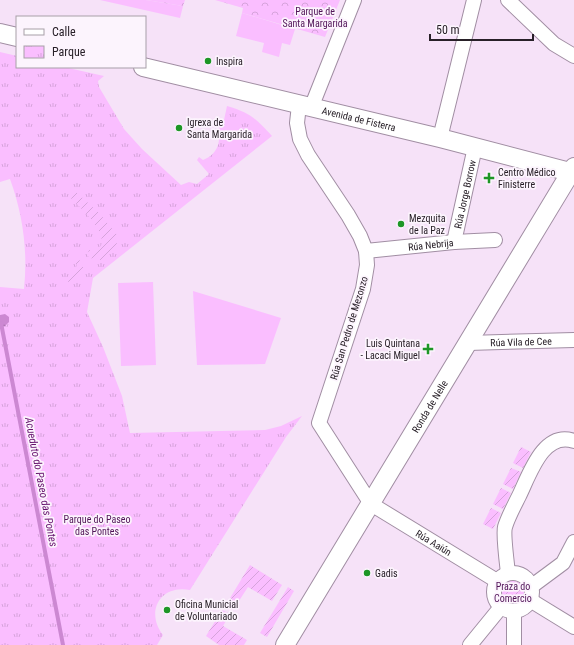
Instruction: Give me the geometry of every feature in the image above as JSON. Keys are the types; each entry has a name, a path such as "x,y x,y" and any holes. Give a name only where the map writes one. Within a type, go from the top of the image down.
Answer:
{"street":[{"name":"Rúa San Pedro de Mezonzo","path":"354,0 296,123 300,139 308,155 348,215 360,236 366,251 367,265 363,289 319,423 371,504"},
{"path":"440,138 474,0"},
{"path":"508,0 554,44 574,56"},
{"path":"0,33 16,37"},
{"name":"Avenida de Fisterra","path":"146,68 573,171"},
{"name":"Rúa Jorge Borrow","path":"454,242 475,147"},
{"name":"Ronda de Nelle","path":"285,645 573,171"},
{"name":"Rúa Nebrija","path":"366,251 454,242 495,240"},
{"name":"Rúa Vila de Cee","path":"468,343 574,340"},
{"path":"514,645 508,609 494,598 493,592 502,577 504,528 536,460 544,450 558,440 574,441"},
{"name":"Rúa Aaiún","path":"371,504 502,577"},
{"path":"470,645 508,609 524,608 531,593 563,563 574,542"},
{"path":"502,577 514,572 525,576 531,593 574,626"}],"green space":[{"path":"100,0 146,0 183,6 180,18"},
{"path":"146,0 185,0 183,6"},
{"name":"Parque de Santa Margarida","path":"215,0 340,0 325,37 242,13 243,8"},
{"path":"242,13 295,29 290,45 282,43 279,57 262,52 264,43 236,36"},
{"name":"Parque do Paseo das Pontes","path":"0,52 16,56 16,68 68,68 104,76 98,81 99,87 124,129 142,149 181,185 189,182 197,184 209,174 197,160 199,157 203,160 207,158 216,150 219,135 216,133 224,120 227,106 248,114 262,125 272,136 93,278 87,312 103,347 122,396 130,433 265,430 281,426 302,416 286,437 190,590 179,589 171,591 158,602 155,617 163,635 157,645 0,645 0,287 24,289 25,247 18,206 10,179 0,182"},
{"path":"74,190 100,214 118,236 116,248 101,260 90,258 87,255 89,250 92,251 101,246 102,240 100,233 91,219 69,196"},
{"path":"79,260 83,263 83,274 68,283 69,276 74,273 77,265 75,262"},
{"path":"153,282 156,365 121,366 118,283"},
{"path":"193,291 281,318 265,364 197,365"},
{"path":"521,447 531,452 523,468 513,463"},
{"path":"511,468 521,472 513,489 503,484"},
{"path":"501,488 511,493 503,509 493,504"},
{"path":"491,508 501,513 493,529 483,524"},
{"path":"250,565 282,585 272,601 248,587 235,607 227,603"},
{"name":"Praza do Comercio","path":"513,581 517,582 523,588 523,596 517,602 513,603 509,602 503,596 502,592 503,588 509,582"},
{"path":"288,587 294,591 267,637 260,633"},
{"path":"222,610 230,614 223,626 247,640 244,645 219,645 206,636"}],"water":[{"path":"5,314 9,317 9,322 0,328 0,315"}],"waterway":[{"name":"Acueduto do Paseo das Pontes","path":"1,323 63,645"}],"place":[{"name":"Inspira","path":"208,61"},
{"name":"Igrexa de Santa Margarida","path":"179,128"},
{"name":"Centro Médico Finisterre","path":"489,178"},
{"name":"Mezquita de la Paz","path":"401,224"},
{"name":"Luis Quintana - Lacaci Miguel","path":"428,349"},
{"name":"Gadis","path":"367,573"},
{"name":"Oficina Municial de Voluntariado","path":"167,610"}]}
